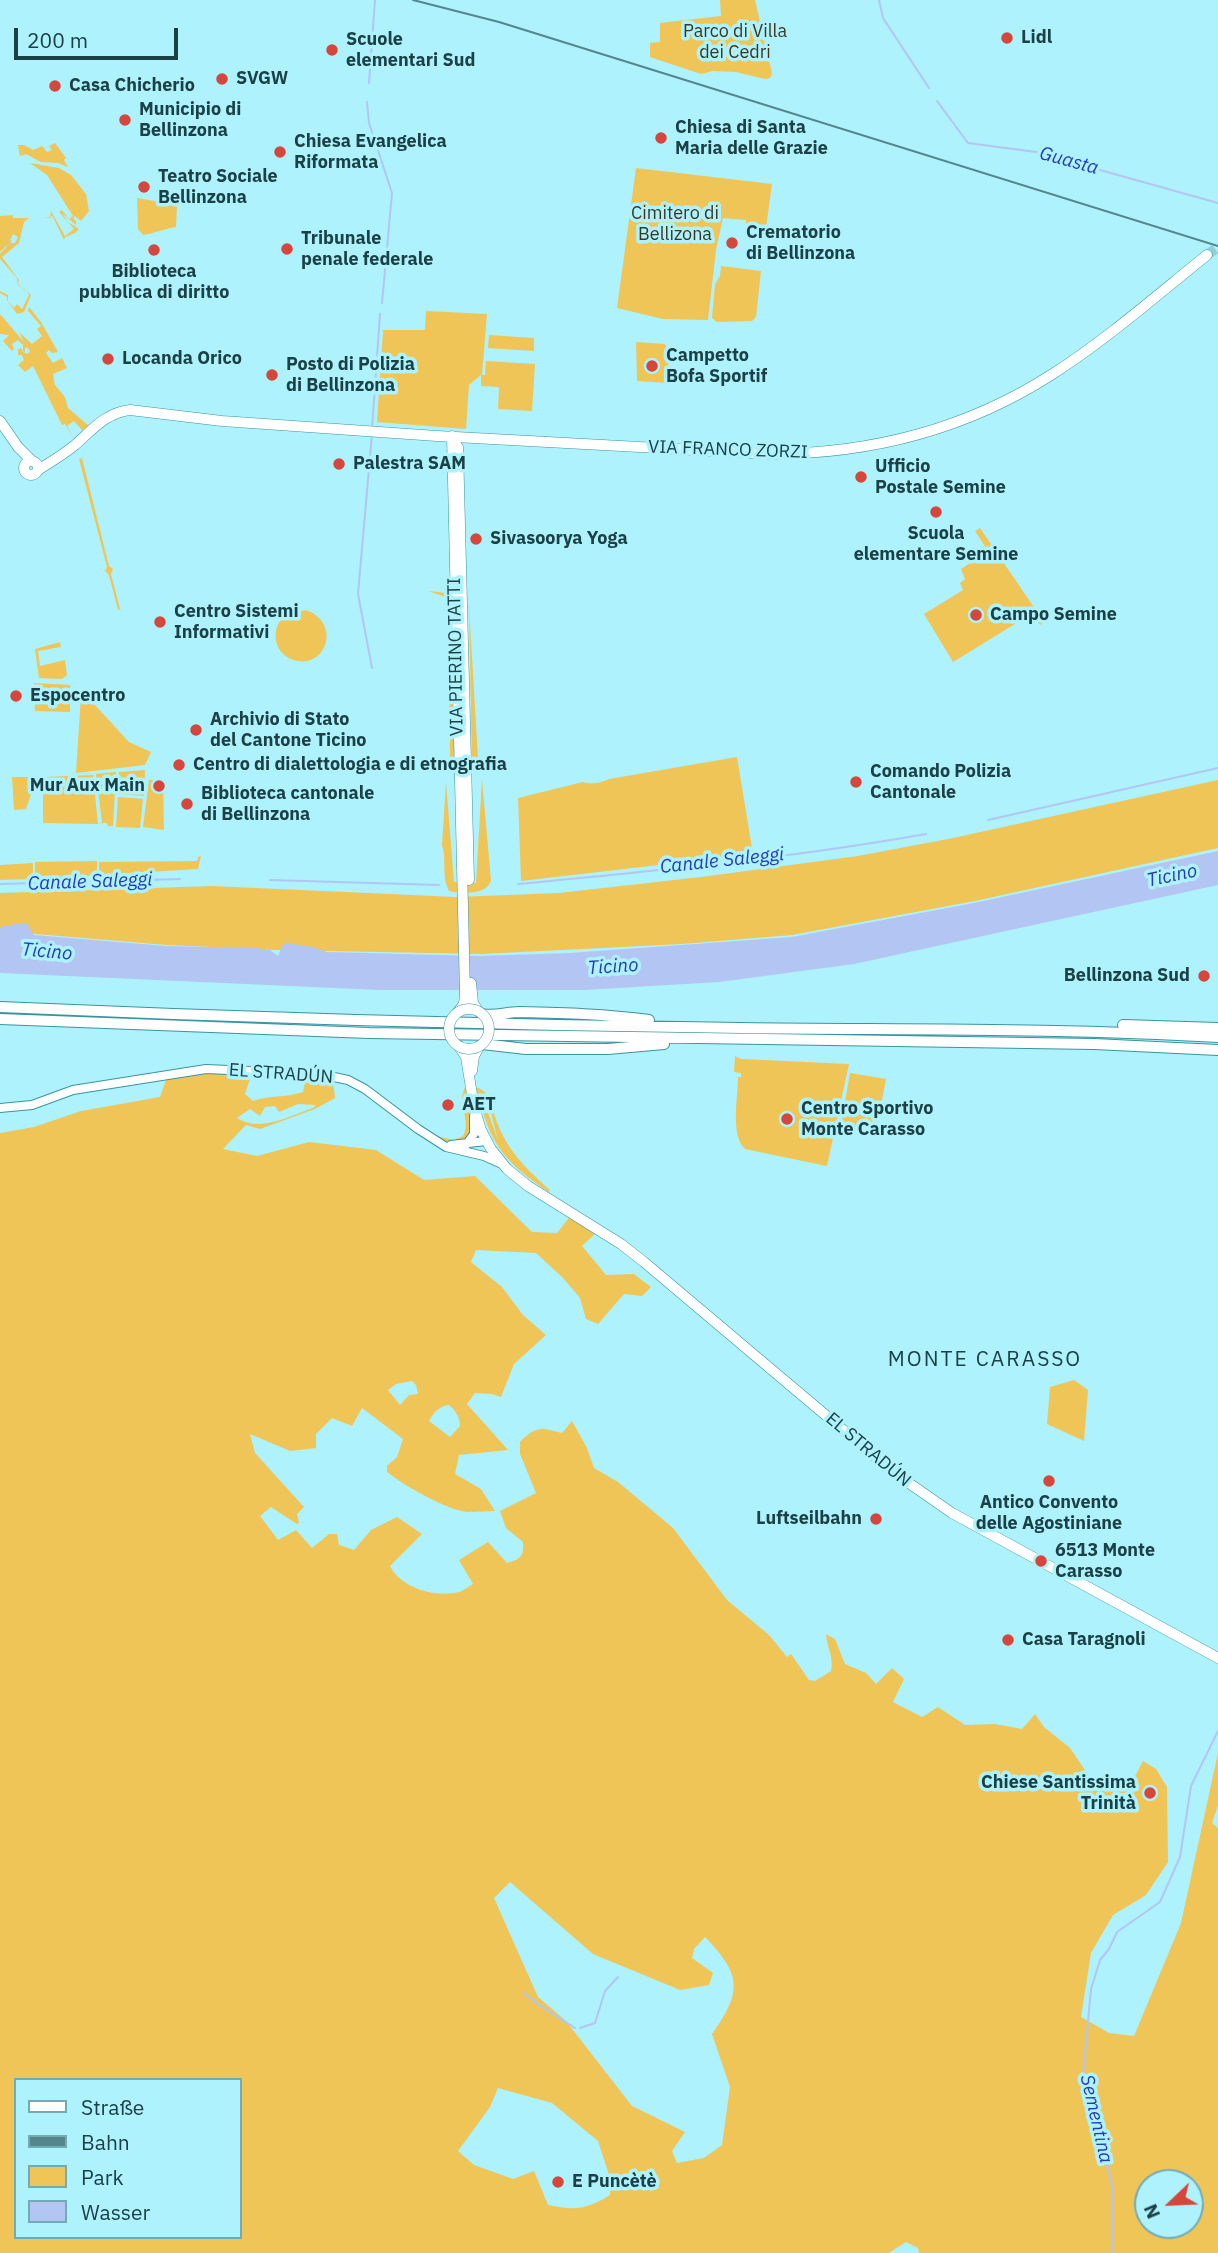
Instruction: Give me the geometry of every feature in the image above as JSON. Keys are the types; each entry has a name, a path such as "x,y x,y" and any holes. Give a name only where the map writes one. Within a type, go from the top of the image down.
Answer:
{"highway":[{"path":"0,1007 369,1020 693,1027 1044,1030 1218,1037"},
{"path":"481,1013 617,1015 693,1027"},
{"path":"0,1019 355,1032 1072,1043 1218,1050"},
{"path":"1044,1030 1061,1024 1218,1028"},
{"path":"481,1045 526,1049 608,1049 721,1038"}],"main road":[{"name":"VIA FRANCO ZORZI","path":"0,421 32,464 56,457 115,413 139,411 236,422 475,438 768,454 831,452 881,445 958,423 1035,385 1066,365 1207,255"},
{"name":"VIA PIERINO TATTI","path":"455,436 460,465 459,586"},
{"name":"VIA PIERINO TATTI","path":"455,436 466,878"},
{"path":"460,465 463,451 475,438"},
{"path":"466,878 472,994 474,1005 489,1029 474,1056 471,1079"},
{"path":"466,878 464,1004 450,1024 450,1030 454,1041 464,1053 471,1079"},
{"path":"457,1013 468,1009 481,1013"},
{"path":"458,1045 468,1049 481,1045"},
{"name":"EL STRADÚN","path":"471,1079 477,1116 487,1143 502,1164 528,1186 621,1244 644,1262 893,1472 931,1500 1031,1558 1218,1658"}],"street":[{"name":"EL STRADÚN","path":"0,1108 23,1107 73,1090 190,1072 220,1069 293,1072 339,1078 354,1083 375,1094 436,1142 465,1148"},
{"path":"465,1148 474,1134 473,1097"},
{"path":"465,1148 487,1143"},
{"path":"465,1148 502,1164"}],"green space":[{"name":"Parco di Villa dei Cedri","path":"720,0 755,0 772,73 770,78 736,72 713,71 701,74 650,57 650,43 660,42 660,23 721,16"},
{"path":"55,143 66,158 64,160 68,167 58,163 41,162 26,154 20,156 18,145 33,150 42,146 47,152 52,150 49,146"},
{"path":"30,163 59,168 71,175 86,194 89,211 81,221 75,216 73,218 76,225 69,219 73,216 47,175"},
{"name":"Cimitero di Bellizona","path":"636,168 772,184 765,235 746,233 746,220 723,218 716,250 708,320 663,319 617,308"},
{"path":"137,198 177,205 176,227 143,235 138,229"},
{"path":"62,210 69,219 62,213 68,222 79,229 64,240 52,215 50,218 44,217 50,217 51,211 65,236 74,229 59,212"},
{"path":"13,215 13,218 29,218 24,222 19,243 2,257 19,280 18,284 22,287 18,285 17,278 0,259 0,254 10,243 15,243 18,237 13,234 10,240 12,241 0,252 0,216"},
{"path":"721,266 761,271 756,317 752,321 717,322 712,318 715,284 720,276"},
{"path":"26,291 31,295 24,312 17,314 7,300 7,297 0,293 8,295 8,301 14,308 17,304 22,309 29,295"},
{"path":"29,307 58,352 52,353 49,350 46,353 53,363 62,358 67,368 53,374 55,385 65,397 68,408 89,426 82,430 74,421 67,426 73,438 65,424 62,425 33,366 25,372 18,365 24,360 22,355 18,355 18,349 21,348 23,352 28,354 30,351 27,347 25,352 23,351 23,345 18,340 12,344 12,351 3,341 9,335 0,334 0,314 24,342 19,332 32,344 42,336 37,329 41,326 28,311"},
{"path":"426,311 487,314 482,375 485,375 486,361 535,364 532,411 498,409 499,387 481,386 481,375 469,385 466,429 377,422 383,330 425,330"},
{"path":"489,335 534,338 534,351 488,348"},
{"name":"Campetto Bofa Sportif","path":"636,342 665,344 668,350 669,383 637,381"},
{"path":"82,458 109,566 113,569 111,574 120,609 118,610 109,575 105,571 107,567 79,459"},
{"name":"Campo Semine","path":"980,528 1044,622 1040,625 1032,614 953,662 924,614 963,590 960,583 965,579 961,569 988,551 975,531"},
{"path":"428,591 446,593 451,601 455,764 450,761 449,603 446,597"},
{"path":"469,605 478,759 474,764 472,764"},
{"path":"306,610 318,617 324,626 327,635 325,645 313,659 291,659 280,651 276,632 286,615"},
{"path":"60,642 61,647 38,651 40,666 65,660 67,675 62,679 39,678 35,649"},
{"path":"34,683 70,685 70,712 35,711"},
{"path":"83,692 129,742 151,752 145,765 76,773"},
{"path":"737,757 753,854 521,881 518,798 583,782 603,782"},
{"path":"145,770 144,796 118,794 119,772"},
{"path":"116,772 113,826 108,826 107,823 102,823 96,774"},
{"path":"93,775 98,824 43,823 43,777"},
{"path":"12,777 37,777 26,809 14,810"},
{"path":"482,779 491,881 484,889 475,892 449,891 445,880 442,845 446,782 454,882 476,883"},
{"path":"149,780 163,780 164,830 143,827"},
{"path":"1218,780 1218,848 975,901 792,935 682,944 481,954 167,945 0,931 0,893 212,886 456,897 559,893 858,856"},
{"path":"118,797 143,799 140,828 116,827"},
{"path":"201,856 198,869 99,875 99,862 197,861"},
{"path":"97,861 97,875 35,879 35,862"},
{"path":"33,863 33,879 0,880 0,865"},
{"name":"Centro Sportivo Monte Carasso","path":"735,1056 741,1059 849,1064 827,1166 745,1149 740,1143 736,1125 738,1077 741,1077 741,1073 734,1072"},
{"path":"199,1070 253,1070 245,1094 253,1101 303,1092 306,1077 333,1081 335,1098 315,1109 260,1129 246,1125 223,1149 257,1156 309,1142 376,1150 424,1180 475,1176 532,1232 557,1233 572,1214 599,1230 582,1246 606,1275 634,1274 651,1287 642,1296 624,1294 598,1324 586,1319 580,1298 536,1253 476,1250 471,1262 502,1287 523,1315 546,1335 514,1364 501,1397 475,1393 467,1404 508,1450 459,1455 455,1474 481,1489 495,1511 467,1512 448,1507 414,1490 387,1472 387,1466 397,1457 403,1439 362,1408 352,1426 332,1418 316,1434 316,1448 290,1451 250,1434 255,1453 304,1507 297,1514 297,1524 271,1507 260,1516 278,1540 296,1530 312,1548 329,1534 337,1534 339,1545 354,1550 371,1530 397,1517 422,1534 390,1566 395,1574 420,1590 440,1594 461,1591 473,1584 459,1560 488,1542 507,1563 522,1554 523,1542 506,1528 500,1511 536,1493 520,1454 520,1442 535,1430 562,1433 572,1421 587,1448 594,1468 618,1482 673,1528 727,1600 769,1635 787,1657 791,1654 809,1680 815,1681 831,1671 832,1661 826,1634 835,1639 845,1664 866,1673 876,1684 892,1668 904,1679 893,1702 922,1717 938,1707 965,1725 995,1724 1022,1729 1035,1714 1044,1727 1070,1748 1091,1779 1116,1789 1132,1782 1143,1761 1156,1769 1167,1787 1168,1862 1146,1895 1113,1915 1091,1953 1081,2017 1109,2033 1134,2036 1181,1923 1218,1753 1218,1805 1212,1823 1218,1828 1218,2253 919,2253 918,2248 906,2242 889,2253 0,2253 0,1133 34,1127 81,1111 160,1097 167,1077","holes":["298,1104 316,1105 265,1124 237,1118 250,1109 260,1116 265,1107 275,1106 279,1112","412,1381 418,1394 409,1395 400,1405 388,1390 396,1384","449,1405 456,1412 460,1426 450,1437 429,1421 442,1407","510,1882 593,1954 680,1990 709,1985 713,1973 692,1958 694,1949 705,1937 717,1950 726,1962 734,1983 729,2006 712,2034 730,2087 722,2145 704,2158 677,2163 672,2151 685,2132 632,2106 566,2021 538,1997 494,1898","498,2088 552,2103 598,2141 610,2178 610,2195 580,2208 548,2205 534,2171 513,2179 474,2165 458,2151 490,2107"]},
{"path":"850,1073 886,1079 876,1131 841,1125"},
{"path":"465,1088 479,1088 486,1093 487,1110 498,1140 489,1094 498,1124 510,1148 549,1192 522,1172 502,1152 488,1127 479,1094 466,1094 473,1126 466,1140 451,1143 432,1135 454,1140 463,1136 466,1124 462,1100"},
{"path":"1074,1380 1088,1390 1084,1441 1047,1424 1050,1387"}],"water":[{"name":"Ticino","path":"1218,851 1218,885 854,964 719,982 584,990 380,990 0,973 0,927 16,924 27,924 34,935 166,946 257,948 270,950 278,956 286,943 327,952 479,956 570,953 792,937 974,903"}],"waterway":[{"path":"369,83 375,0"},
{"name":"Guasta","path":"879,0 883,18 929,88"},
{"name":"Guasta","path":"937,101 968,143 1036,152 1218,203"},
{"path":"367,102 369,123 392,193 382,303"},
{"path":"372,429 380,314"},
{"path":"372,434 358,594 372,668"},
{"name":"Canale Saleggi","path":"988,820 1218,768"},
{"name":"Canale Saleggi","path":"518,884 773,857 926,834"},
{"name":"Canale Saleggi","path":"0,884 180,879"},
{"name":"Canale Saleggi","path":"270,880 439,885"},
{"name":"Sementina","path":"1112,2253 1113,2190 1083,2076 1091,1989 1100,1960 1117,1932 1160,1902 1180,1857 1191,1786 1218,1731"},
{"path":"580,2028 595,2023 605,1991 618,1977"},
{"path":"524,1993 575,2028"}],"tunnel":[{"path":"1207,255 1218,247"}],"railway":[{"path":"413,0 499,22 1218,246"}],"place":[{"name":"Lidl","path":"1007,38"},
{"name":"Scuole elementari Sud","path":"332,50"},
{"name":"SVGW","path":"222,79"},
{"name":"Casa Chicherio","path":"55,86"},
{"name":"Municipio di Bellinzona","path":"125,120"},
{"name":"Chiesa di Santa Maria delle Grazie","path":"661,138"},
{"name":"Chiesa Evangelica Riformata","path":"280,152"},
{"name":"Teatro Sociale Bellinzona","path":"144,187"},
{"name":"Crematorio di Bellinzona","path":"732,243"},
{"name":"Tribunale penale federale","path":"287,249"},
{"name":"Biblioteca pubblica di diritto","path":"154,250"},
{"name":"Locanda Orico","path":"108,359"},
{"name":"Campetto Bofa Sportif","path":"652,366"},
{"name":"Posto di Polizia di Bellinzona","path":"272,375"},
{"name":"Palestra SAM","path":"339,464"},
{"name":"Ufficio Postale Semine","path":"861,477"},
{"name":"Scuola elementare Semine","path":"936,512"},
{"name":"Sivasoorya Yoga","path":"476,539"},
{"name":"Campo Semine","path":"976,615"},
{"name":"Centro Sistemi Informativi","path":"160,622"},
{"name":"Espocentro","path":"16,696"},
{"name":"Archivio di Stato del Cantone Ticino","path":"196,730"},
{"name":"Centro di dialettologia e di etnografia","path":"179,765"},
{"name":"Comando Polizia Cantonale","path":"856,782"},
{"name":"Mur Aux Main","path":"159,786"},
{"name":"Biblioteca cantonale di Bellinzona","path":"187,804"},
{"name":"Bellinzona Sud","path":"1204,976"},
{"name":"AET","path":"448,1105"},
{"name":"Centro Sportivo Monte Carasso","path":"787,1119"},
{"name":"Antico Convento delle Agostiniane","path":"1049,1481"},
{"name":"Luftseilbahn","path":"876,1519"},
{"name":"6513 Monte Carasso","path":"1041,1561"},
{"name":"Casa Taragnoli","path":"1008,1640"},
{"name":"Chiese Santissima Trinità","path":"1150,1793"},
{"name":"E Puncètè","path":"558,2182"}],"district":[{"name":"MONTE CARASSO","path":"985,1360"}]}
